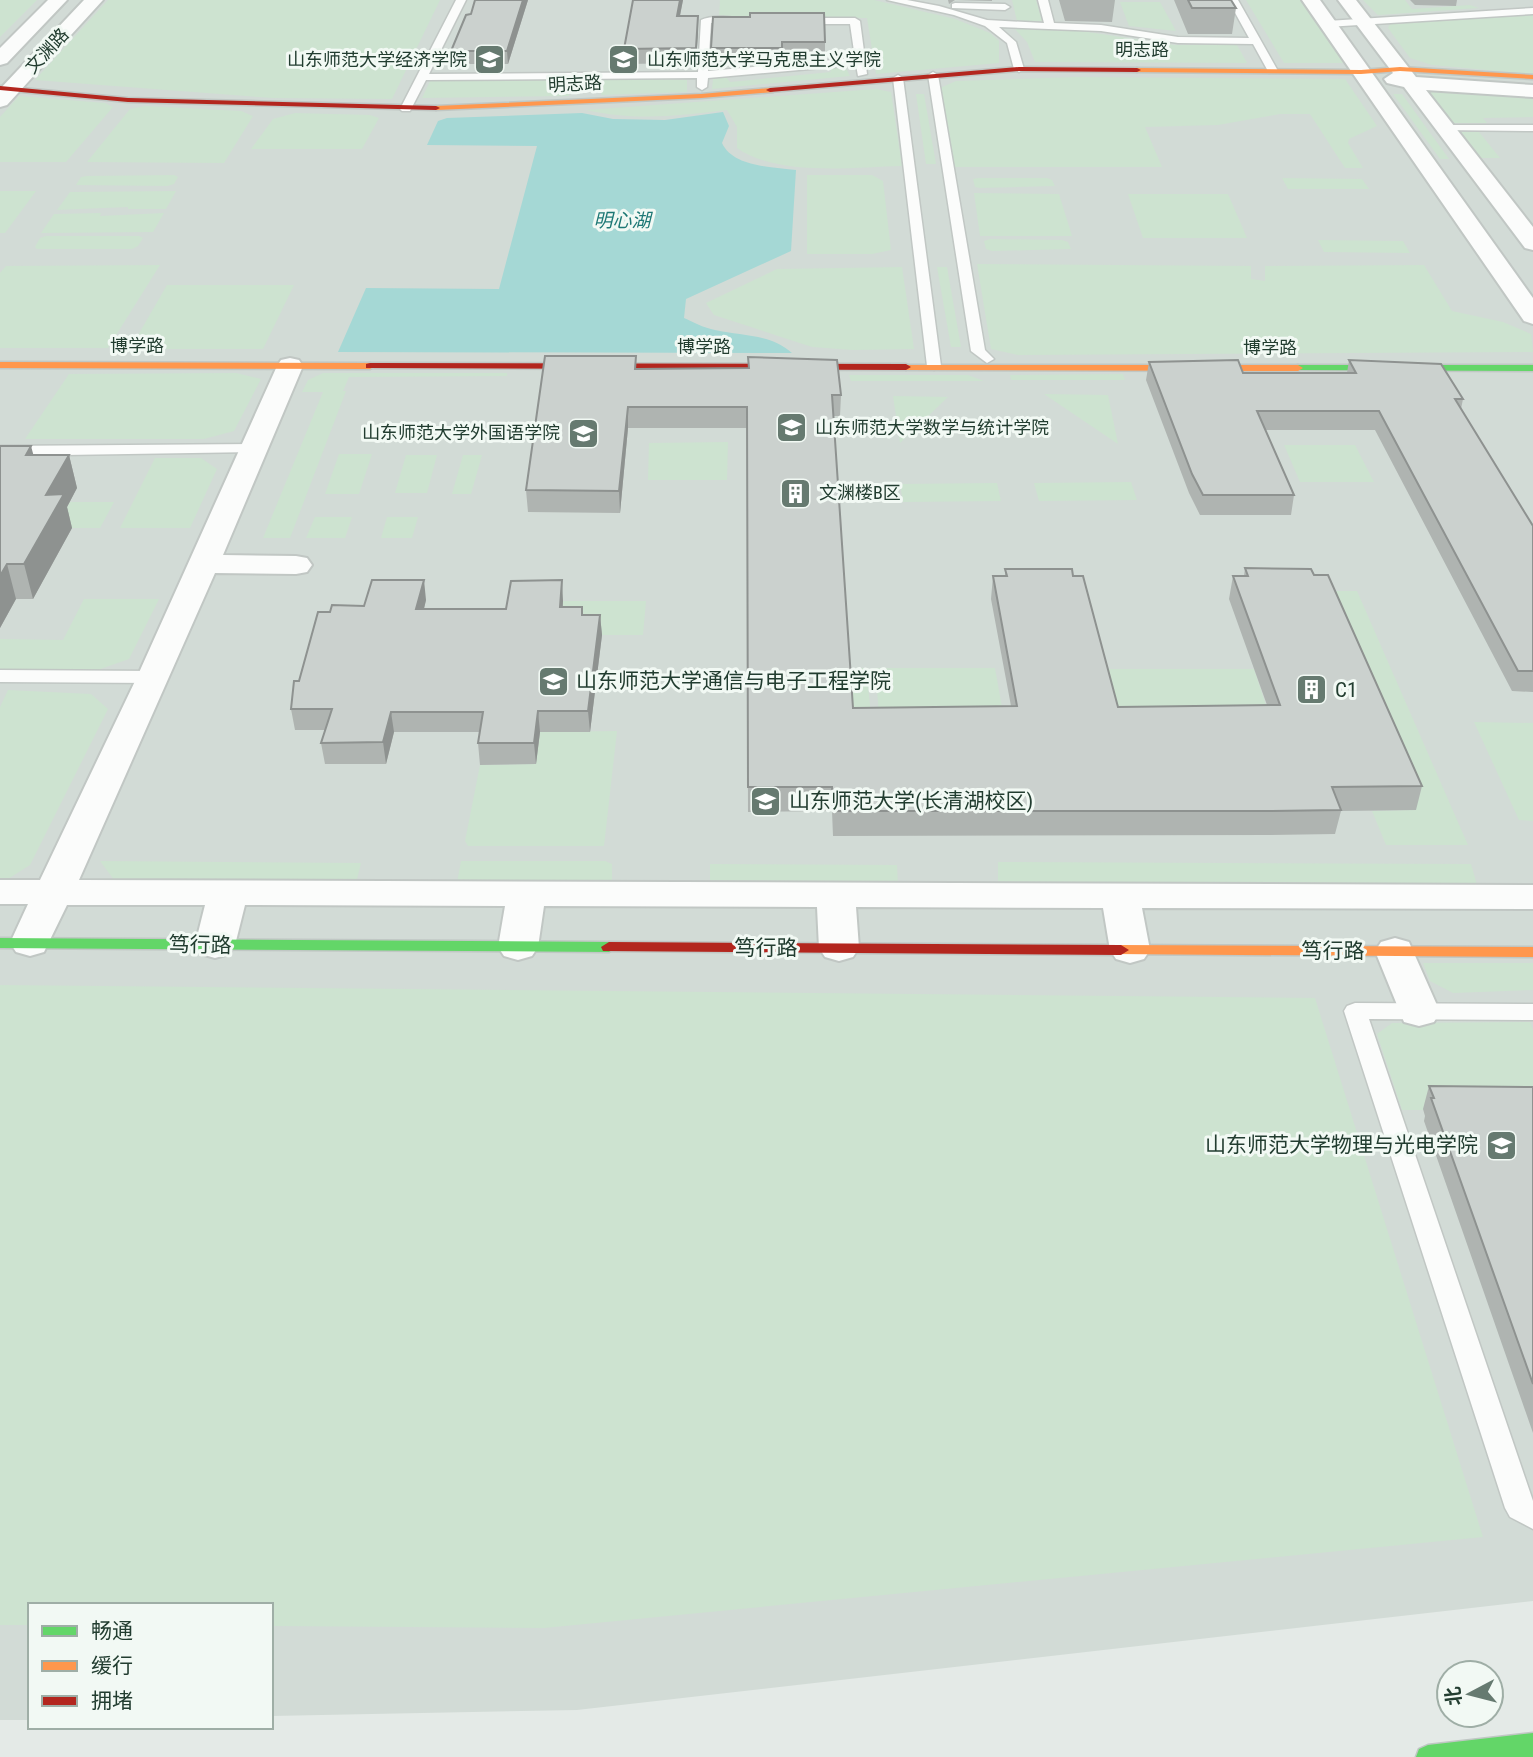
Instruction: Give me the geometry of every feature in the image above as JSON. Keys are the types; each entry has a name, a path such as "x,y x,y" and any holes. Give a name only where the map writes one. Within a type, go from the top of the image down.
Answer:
{"street":[{"name":"文渊路","path":"0,59 58,0"},
{"name":"文渊路","path":"4,93 94,0"},
{"path":"1311,0 1533,316"},
{"path":"1347,0 1533,243"},
{"name":"明志路","path":"4,93 406,109 701,96 1019,69 1361,72"},
{"path":"1361,72 1533,91"},
{"path":"1405,76 1533,77"},
{"path":"15,943 54,892 154,677 290,366"},
{"name":"博学路","path":"2,368 1533,368"},
{"path":"203,564 296,565"},
{"path":"0,892 1533,897"},
{"path":"215,945 228,893"},
{"path":"518,947 526,894"},
{"path":"835,895 839,948"},
{"path":"1120,896 1130,950"},
{"path":"1399,897 1419,1012"},
{"name":"笃行路","path":"15,943 1533,952"},
{"path":"1428,1757 1533,1745"}],"lane":[{"path":"406,109 461,0"},
{"path":"892,0 998,28 1012,44 1019,69"},
{"path":"1043,0 1049,24"},
{"path":"1233,0 1273,71"},
{"path":"919,6 1004,3 1009,23"},
{"path":"701,96 707,9"},
{"path":"1327,24 1533,11"},
{"path":"706,20 747,21"},
{"path":"788,21 855,21 862,83"},
{"path":"985,23 1049,24 1178,40 1256,41"},
{"path":"422,77 703,75 860,61"},
{"path":"933,75 978,351 987,359"},
{"path":"898,78 934,366"},
{"path":"1445,128 1533,128"},
{"path":"0,451 254,449"},
{"path":"0,676 154,677"},
{"path":"1533,1012 1355,1011 1520,1507 1533,1516"}],"shaded area":[{"name":"山东师范大学(长清湖校区)","path":"0,0 1533,0 1533,1601 577,1710 273,1716 273,1603 28,1603 28,1720 0,1720"}],"green space":[{"path":"0,0 37,0 0,37"},
{"path":"108,0 440,0 392,99 272,98 35,80"},
{"path":"720,0 874,0 955,19 990,33 999,41 999,63 876,74 867,18 719,17"},
{"path":"1012,0 1036,0 1042,21 1017,21"},
{"path":"1246,0 1308,0 1355,63 1284,63"},
{"path":"1363,0 1405,0 1412,9 1470,5 1479,8 1378,15"},
{"path":"1120,2 1160,2 1176,31 1129,26"},
{"path":"1533,15 1533,74 1432,65 1410,58 1388,28 1390,24"},
{"path":"1014,28 1081,31 1174,45 1237,45 1247,63 1035,62 1027,42"},
{"path":"845,66 850,76 712,89 713,79 726,77 730,82 831,72 829,67"},
{"path":"1077,77 1345,79 1377,126 1349,139 1348,143 1363,168 1345,168 1310,114 1280,114 1218,125 1145,127 1162,167 955,167 940,88 956,81"},
{"path":"569,78 569,96 422,98 431,79"},
{"path":"604,79 687,80 687,92 601,95"},
{"path":"876,89 891,92 902,166 794,167 754,157 737,148 737,127 727,110 674,116 639,116 586,110"},
{"path":"1434,89 1533,96 1533,117 1483,118 1487,123 1449,123 1425,93"},
{"path":"916,94 924,94 936,164 926,164"},
{"path":"1393,94 1402,94 1449,159 1440,159"},
{"path":"19,96 105,103 113,107 66,162 0,162 0,117"},
{"path":"145,106 241,111 253,116 224,163 87,162 130,109"},
{"path":"295,113 370,115 379,118 362,149 251,149 273,119"},
{"path":"1456,132 1479,132 1500,158 1476,158"},
{"path":"807,175 872,175 883,181 891,250 872,254 807,254"},
{"path":"87,176 178,177 174,184 167,186 76,185 81,177"},
{"path":"1047,178 1052,180 1055,186 980,188 975,187 973,179"},
{"path":"1282,178 1362,179 1369,189 1288,189"},
{"path":"0,191 36,191 5,233 0,233"},
{"path":"176,191 166,209 128,207 57,210 70,192"},
{"path":"974,193 1059,194 1072,236 980,236"},
{"path":"1128,194 1228,194 1247,238 1143,238"},
{"path":"101,213 100,216 164,213 153,232 41,233 54,214"},
{"path":"40,238 143,238 138,246 132,249 37,249 35,247"},
{"path":"1062,240 1068,242 1071,249 992,251 986,249 984,241"},
{"path":"1318,240 1403,241 1410,253 1324,252"},
{"path":"977,264 1251,266 1251,279 1265,281 1265,266 1424,265 1452,311 1503,322 1531,334 1533,352 1018,355 991,349"},
{"path":"160,265 108,348 0,348 0,273 6,266"},
{"path":"902,267 914,349 853,350 812,347 714,315 706,303 777,269"},
{"path":"937,267 947,267 961,347 951,347"},
{"path":"167,285 294,285 263,349 130,349"},
{"path":"236,373 261,379 234,431 204,439 25,439 69,374"},
{"path":"323,373 507,373 507,376 349,377 290,538 263,538 323,392 302,392 308,380"},
{"path":"1123,374 1125,380 1011,380 1010,375"},
{"path":"849,375 968,375 984,381 851,381"},
{"path":"1044,394 1108,395 1118,444"},
{"path":"893,396 948,397 900,443"},
{"path":"728,442 727,480 648,480 649,443"},
{"path":"1284,445 1355,445 1374,482 1300,482"},
{"path":"339,454 372,454 359,494 325,494"},
{"path":"406,455 437,455 427,493 395,493"},
{"path":"463,455 482,455 471,494 452,494"},
{"path":"155,458 201,458 217,469 190,528 120,528"},
{"path":"1131,482 1137,500 1039,501 1034,483"},
{"path":"997,483 1001,501 903,502 900,484"},
{"path":"70,502 114,502 100,528 55,528"},
{"path":"315,517 352,517 345,538 306,538"},
{"path":"387,517 418,517 412,538 381,538"},
{"path":"1307,591 1357,591 1468,845 1386,845 1372,811 1415,810"},
{"path":"84,599 159,599 129,659 92,672 0,671 0,639 63,640"},
{"path":"563,601 646,601 643,635 583,635 561,628"},
{"path":"847,668 866,668 876,760 854,761"},
{"path":"875,668 995,668 1005,724 880,725"},
{"path":"1100,669 1254,669 1283,757 1124,757"},
{"path":"8,690 91,694 108,709 30,865 0,884 0,707"},
{"path":"1474,722 1533,723 1533,821 1519,820"},
{"path":"617,731 604,846 468,846 465,841 480,765 535,764 540,732"},
{"path":"100,861 361,863 355,887 115,881"},
{"path":"461,861 605,861 612,864 612,885 456,888"},
{"path":"998,862 1471,864 1477,885 998,886"},
{"path":"710,864 897,865 898,886 710,888"},
{"path":"1423,963 1533,963 1533,990 1453,993 1430,981"},
{"path":"0,985 1315,998 1483,1537 544,1628 273,1626 273,1603 28,1603 28,1625 0,1625"},
{"path":"1530,1022 1533,1030 1533,1110 1402,1110 1377,1034 1392,1023"}],"water":[{"name":"明心湖","path":"723,112 729,126 722,143 727,151 754,164 796,170 791,251 686,299 684,318 711,329 766,339 792,353 338,352 366,288 499,289 537,146 427,145 438,121 447,118 582,113 613,119 665,120"}],"building":[{"path":"475,0 523,0 507,51 451,51 466,15 471,14"},
{"path":"633,0 680,0 677,16 698,16 696,48 624,49"},
{"path":"1188,0 1231,0 1236,8 1192,8"},
{"path":"750,13 824,13 825,42 782,42 782,48 711,48 713,17 750,17"},
{"path":"545,356 636,356 635,369 749,368 748,357 837,360 841,395 832,395 853,708 1017,706 993,576 1007,576 1005,569 1072,569 1073,576 1083,576 1118,707 1280,705 1233,576 1248,576 1245,568 1311,569 1314,575 1328,575 1422,786 1332,787 1341,810 1272,811 834,811 832,787 748,787 747,407 628,407 619,491 526,490"},
{"path":"1238,360 1243,373 1356,373 1349,360 1441,364 1463,399 1455,399 1533,526 1533,671 1518,671 1379,411 1257,411 1294,495 1203,495 1192,474 1149,362"},
{"path":"0,446 31,446 26,455 69,455 46,495 64,494 24,564 7,564 0,576"},
{"path":"372,580 424,580 416,609 506,609 511,581 562,580 560,607 582,607 582,615 600,615 588,711 538,711 534,743 478,743 483,712 391,712 383,742 321,743 332,709 291,709 294,681 299,681 318,612 330,612 332,605 364,606"},
{"path":"1429,1086 1533,1087 1533,1384 1431,1098 1434,1098"}],"traffic: fast":[{"path":"1298,368 1533,368"},
{"path":"0,943 609,947"},
{"path":"1428,1757 1533,1745"}],"traffic: slow":[{"path":"1137,70 1361,72 1400,69 1533,77"},
{"path":"436,108 701,96 770,90"},
{"path":"0,365 370,366"},
{"path":"906,367 1298,368"},
{"path":"1121,950 1533,952"}],"traffic: jam":[{"path":"770,90 1019,69 1137,70"},
{"path":"0,88 128,100 436,108"},
{"path":"370,366 906,367"},
{"path":"609,947 1121,950"}],"place":[{"name":"山东师范大学经济学院","path":"490,60"},
{"name":"山东师范大学马克思主义学院","path":"624,60"},
{"name":"山东师范大学数学与统计学院","path":"792,428"},
{"name":"山东师范大学外国语学院","path":"583,433"},
{"name":"文渊楼B区","path":"796,493"},
{"name":"山东师范大学通信与电子工程学院","path":"553,681"},
{"name":"C1","path":"1312,690"},
{"name":"山东师范大学(长清湖校区)","path":"766,801"},
{"name":"山东师范大学物理与光电学院","path":"1501,1145"}]}
